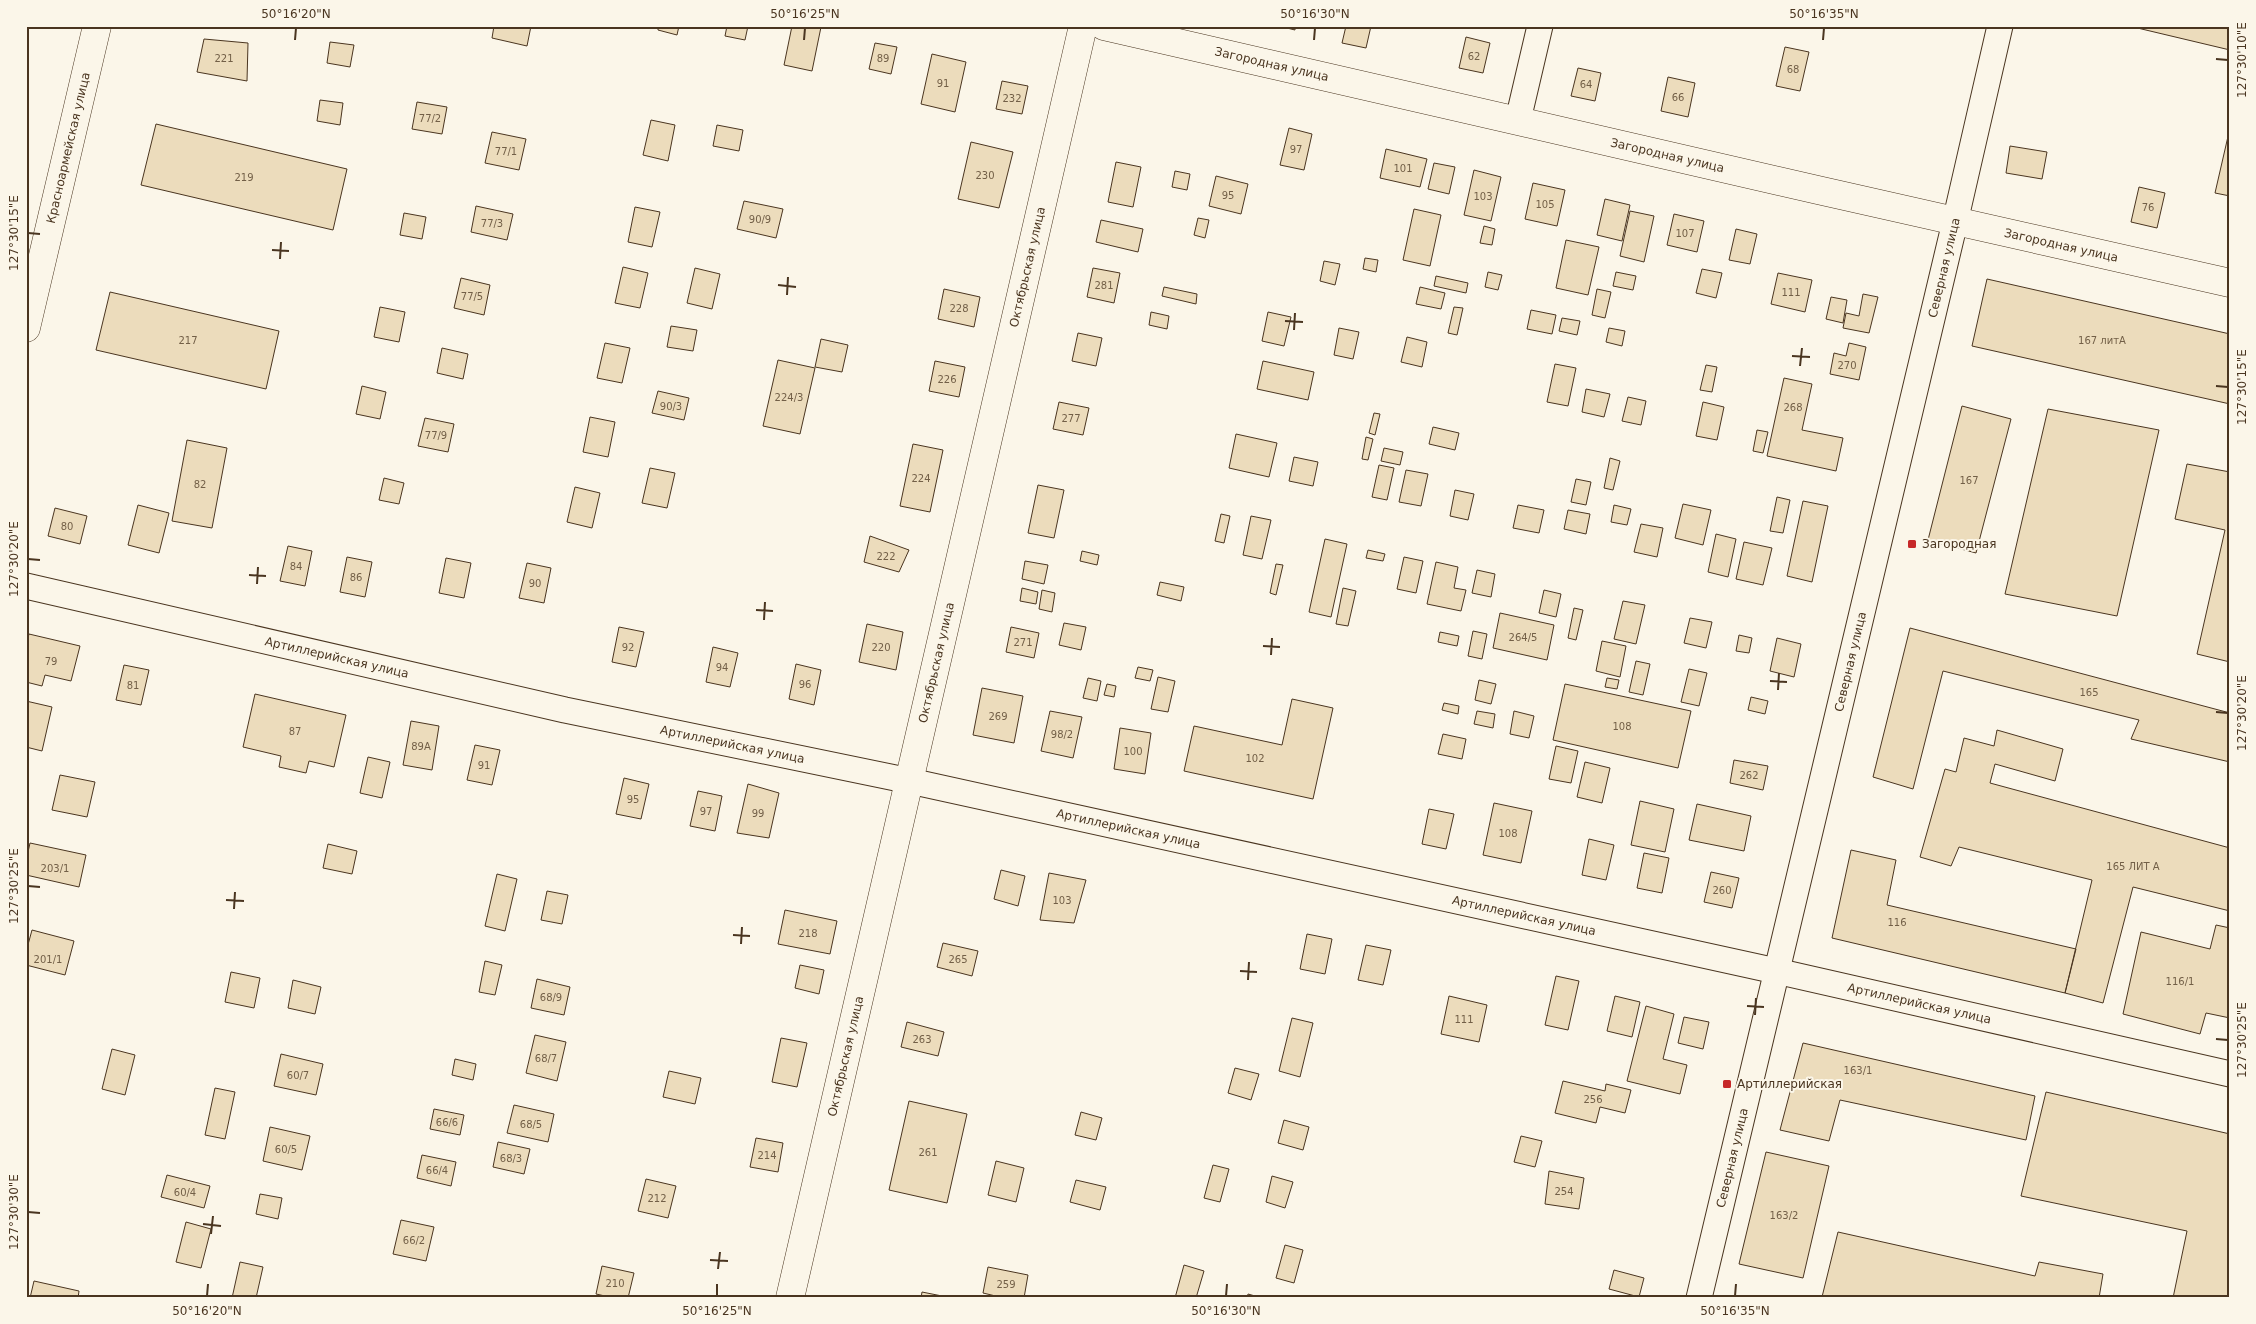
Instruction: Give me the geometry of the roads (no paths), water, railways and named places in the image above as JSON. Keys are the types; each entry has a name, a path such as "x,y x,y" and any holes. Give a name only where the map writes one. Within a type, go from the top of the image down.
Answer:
{"main road":[{"name":"Красноармейская улица","path":"26,328 97,26"},
{"name":"Октябрьская улица","path":"790,1298 1083,26"},
{"name":"Загородная улица","path":"1104,26 1955,222 2230,283"}],"street":[{"path":"1518,120 1540,26"},
{"name":"Северная улица","path":"1699,1298 2000,26"},
{"name":"Артиллерийская улица","path":"26,586 565,710 910,781 1776,971 2230,1074"}],"place":[{"name":"Загородная","path":"1912,544"},
{"name":"Артиллерийская","path":"1727,1084"}]}
